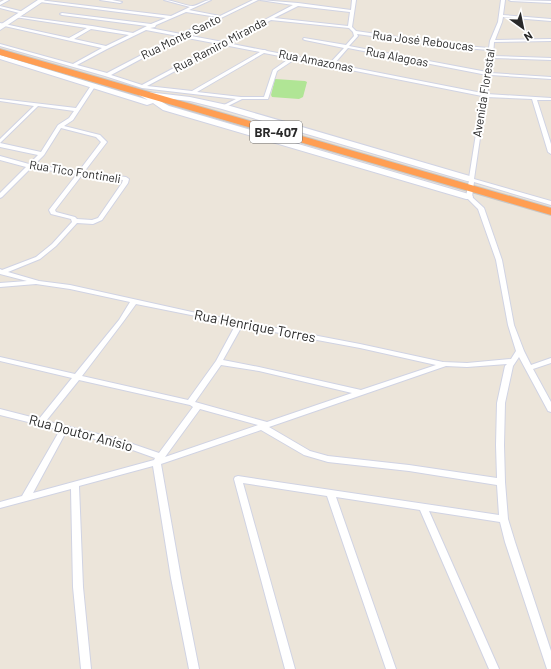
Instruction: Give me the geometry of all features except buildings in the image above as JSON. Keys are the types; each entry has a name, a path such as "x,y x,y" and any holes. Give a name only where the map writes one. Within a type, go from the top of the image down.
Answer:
{"highway":[{"name":"BR-407","path":"0,52 142,90 551,212"}],"street":[{"path":"0,5 7,0"},
{"path":"50,21 83,0"},
{"path":"102,0 120,2"},
{"path":"166,0 194,7"},
{"path":"73,66 104,47 148,29 209,0"},
{"name":"Rua Monte Santo","path":"107,75 181,36 256,0"},
{"path":"262,0 352,11"},
{"path":"350,27 354,0"},
{"name":"Avenida Florestal","path":"470,188 484,95 489,74 492,41 500,22 503,0"},
{"path":"511,0 551,2"},
{"path":"1,26 41,1 172,18"},
{"name":"Rua Ramiro Miranda","path":"142,90 222,44 298,4"},
{"path":"0,5 24,13"},
{"path":"187,11 222,17"},
{"path":"62,14 154,26"},
{"path":"501,16 551,20"},
{"path":"17,17 135,34"},
{"path":"271,19 350,27 355,32 356,36 331,65"},
{"path":"1,26 104,47"},
{"path":"69,40 92,27"},
{"name":"Rua Amazonas","path":"148,29 484,95 551,99"},
{"name":"Rua José Reboucas","path":"355,32 452,46 491,49"},
{"name":"Rua Alagoas","path":"305,39 489,74 551,78"},
{"path":"492,41 551,40"},
{"path":"0,45 107,75 142,90 166,108"},
{"path":"191,96 265,51"},
{"path":"0,57 166,108 470,188 551,203"},
{"path":"142,90 191,96 266,98 275,70 295,57"},
{"path":"491,57 551,59"},
{"path":"0,196 42,154 60,126 71,119 94,85"},
{"path":"191,96 470,188 481,208 499,260 511,325 520,351 551,409"},
{"path":"224,107 241,98"},
{"path":"534,98 551,152"},
{"path":"0,100 36,106 77,110"},
{"path":"0,105 6,100"},
{"path":"0,142 36,106"},
{"path":"1,272 38,258 71,228 75,221 73,218 60,216 51,212 54,205 103,144 103,140 90,133 60,126"},
{"path":"0,145 42,154"},
{"name":"Rua Tico Fontineli","path":"0,158 30,166 119,177 126,181 100,220 89,222 75,221"},
{"name":"Rua Henrique Torres","path":"1,272 38,283 70,287 134,302 360,346 443,364 467,365 512,362"},
{"path":"0,285 38,283"},
{"path":"40,422 121,321 134,302"},
{"path":"194,669 176,578 159,460 219,362 240,323"},
{"path":"520,351 509,366 501,403 500,445 504,520 550,668"},
{"path":"0,359 194,404 265,426 298,448 318,457 409,468 501,482"},
{"path":"529,368 551,360"},
{"path":"219,362 259,369 359,392"},
{"path":"0,505 159,460 265,426 443,364"},
{"name":"Rua Doutor Anísio","path":"0,412 118,442 159,460"},
{"path":"26,497 64,429"},
{"path":"290,669 238,479 504,520"},
{"path":"75,484 78,587 86,669"},
{"path":"330,493 391,669"},
{"path":"423,507 494,669"}],"green space":[{"path":"275,79 307,82 303,97 299,99 272,97 271,95"}]}
